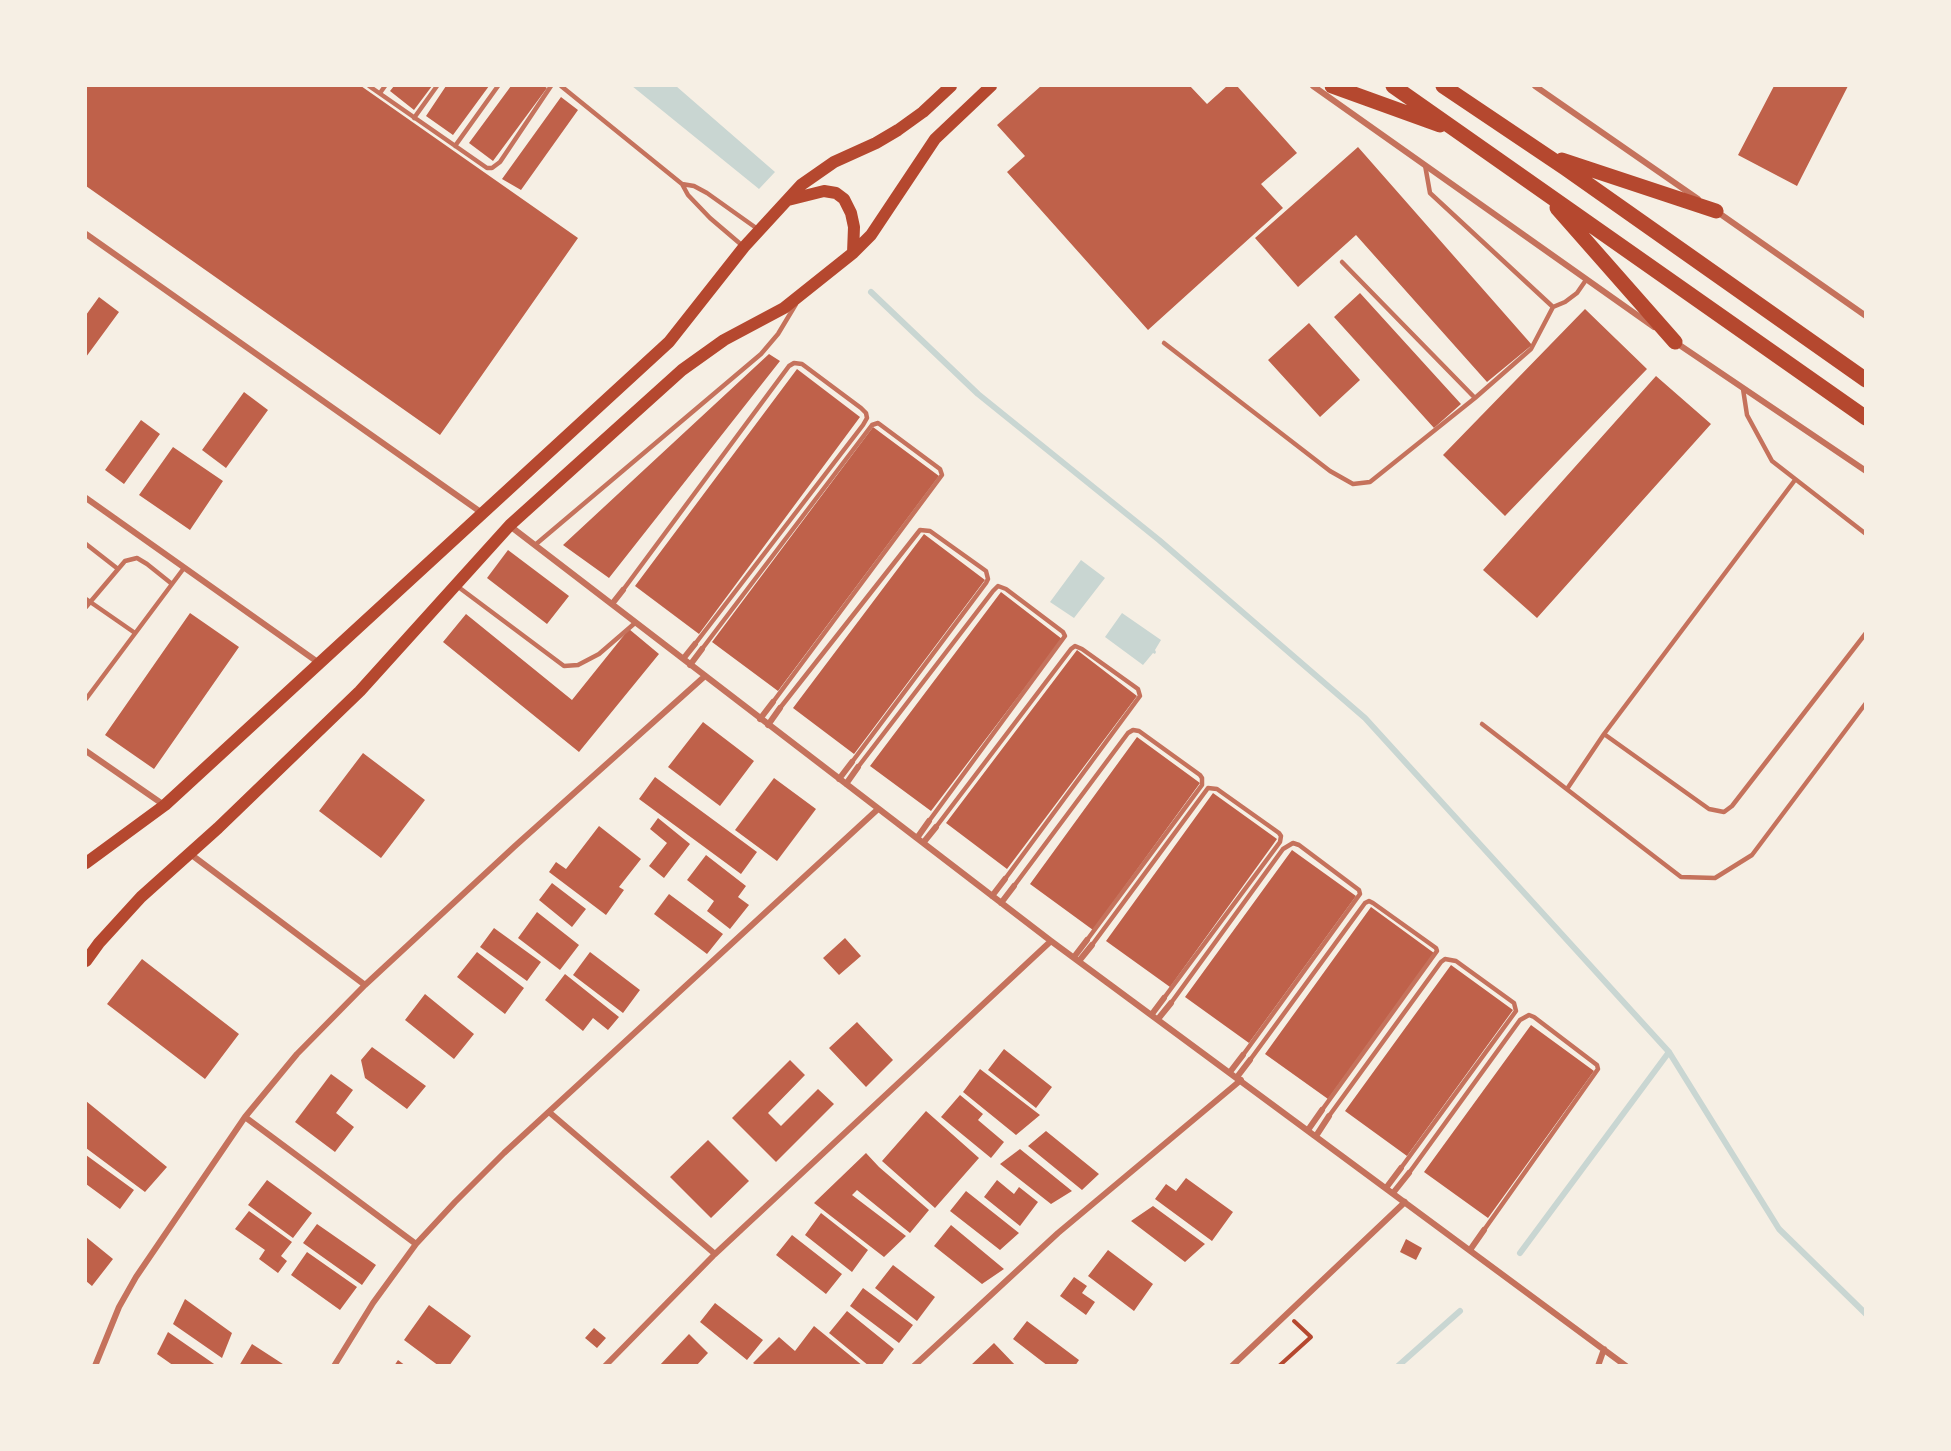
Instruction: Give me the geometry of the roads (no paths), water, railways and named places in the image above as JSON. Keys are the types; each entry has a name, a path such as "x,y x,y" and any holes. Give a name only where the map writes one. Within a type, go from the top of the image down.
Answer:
{"highway":[{"path":"1332,86 1460,132"},
{"path":"1393,86 1866,418"},
{"path":"1443,86 1565,168 1866,380"},
{"path":"1544,154 1716,212"},
{"path":"1546,193 1675,342"}],"main road":[{"path":"86,862 165,805 669,342 744,247 801,185 818,171 898,130 923,112 951,86"},
{"path":"86,961 99,943 141,897 218,828 360,691 510,525 682,370 724,340 768,317 802,295 853,253 871,235 935,139 991,86"},
{"path":"786,201 824,191 836,193 844,199 852,213 853,253"}],"street":[{"path":"1313,86 1675,342 1866,471"},
{"path":"1535,86 1866,316"},
{"path":"86,234 483,513"},
{"path":"86,498 320,664"},
{"path":"510,525 1051,941 1626,1365"},
{"path":"612,604 623,590"},
{"path":"683,659 695,644"},
{"path":"690,665 702,649"},
{"path":"95,1365 119,1307 136,1277 246,1117 297,1054 365,986 515,846 705,676"},
{"path":"760,718 773,702"},
{"path":"768,725 780,708"},
{"path":"86,751 165,805"},
{"path":"839,779 852,762"},
{"path":"846,784 858,767"},
{"path":"334,1365 373,1303 416,1244 504,1153 878,809"},
{"path":"917,838 929,821"},
{"path":"923,843 936,827"},
{"path":"189,853 365,986"},
{"path":"992,896 1005,879"},
{"path":"1001,903 1014,886"},
{"path":"605,1365 715,1254 1051,941"},
{"path":"1076,959 1089,942"},
{"path":"1152,1014 1164,998"},
{"path":"1158,1019 1171,1003"},
{"path":"1230,1072 1243,1054"},
{"path":"914,1365 1058,1233 1239,1079 1250,1060"},
{"path":"1308,1130 1322,1110"},
{"path":"549,1112 715,1254"},
{"path":"1316,1136 1329,1116"},
{"path":"246,1117 416,1244"},
{"path":"1386,1188 1401,1168"},
{"path":"1393,1193 1409,1173"},
{"path":"1232,1365 1405,1202"},
{"path":"1470,1250 1484,1230"},
{"path":"1598,1365 1604,1349"}],"lane":[{"path":"369,86 487,168 492,168 500,162 551,86"},
{"path":"380,93 385,86"},
{"path":"414,118 437,86"},
{"path":"455,146 498,86"},
{"path":"561,86 682,184 688,195 704,212 744,247"},
{"path":"1425,165 1430,193 1553,307"},
{"path":"682,184 694,186 706,193 759,230"},
{"path":"1342,262 1475,398"},
{"path":"1164,343 1330,471 1353,484 1370,482 1475,398 1531,349 1553,307 1577,293 1586,280"},
{"path":"535,545 761,354 778,334 802,295"},
{"path":"623,590 789,366 794,363 802,364 861,408 867,418 863,425 695,644"},
{"path":"1743,388 1748,415 1772,461 1866,534"},
{"path":"702,649 872,425 879,423 940,469 942,475 773,702"},
{"path":"1567,789 1604,734 1795,480"},
{"path":"780,708 920,530 930,531 986,571 988,579 986,583 852,762"},
{"path":"86,544 118,569"},
{"path":"86,608 87,601 126,561 137,558 172,584"},
{"path":"86,699 184,568"},
{"path":"455,584 564,666 578,665 598,654 635,623"},
{"path":"858,767 993,591 998,586 1006,589 1065,636 1044,668 929,821"},
{"path":"87,601 135,633"},
{"path":"1604,734 1709,809 1724,812 1732,806 1866,633"},
{"path":"936,827 1075,646 1138,689 1140,692 1137,700 1005,879"},
{"path":"1482,724 1681,877 1715,878 1752,855 1866,703"},
{"path":"1014,886 1128,733 1133,730 1139,731 1200,775 1202,785 1089,942"},
{"path":"1089,942 1208,788 1217,789 1279,833 1280,842 1164,998"},
{"path":"1171,1003 1283,849 1293,843 1299,845 1359,890 1360,894 1243,1054"},
{"path":"1250,1060 1362,907 1369,902 1387,913 1437,951 1322,1110"},
{"path":"1329,1116 1441,962 1450,959 1456,961 1514,1003 1516,1011 1401,1168"},
{"path":"1409,1173 1520,1020 1529,1015 1534,1017 1597,1065 1598,1069 1484,1230"}],"waterway":[{"path":"871,292 978,394 1159,540 1365,718 1669,1052 1779,1229 1866,1314"},
{"path":"1520,1253 1669,1052"},
{"path":"1398,1366 1460,1311"}]}
